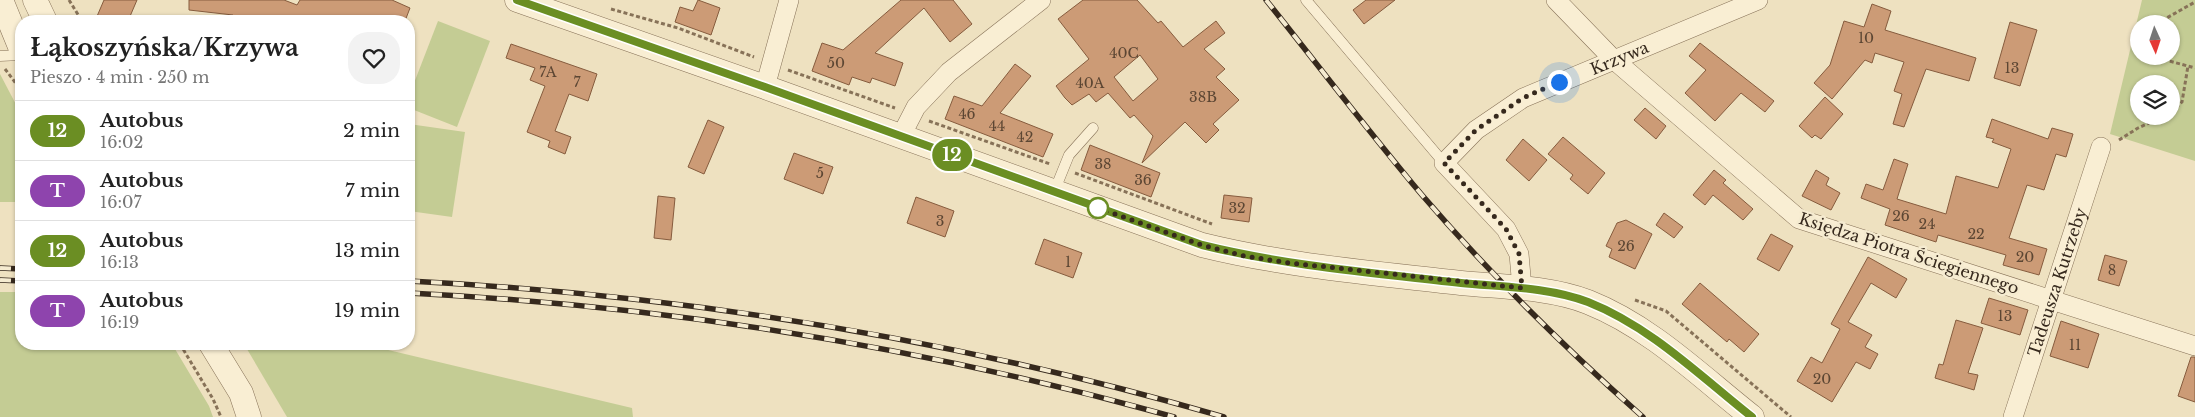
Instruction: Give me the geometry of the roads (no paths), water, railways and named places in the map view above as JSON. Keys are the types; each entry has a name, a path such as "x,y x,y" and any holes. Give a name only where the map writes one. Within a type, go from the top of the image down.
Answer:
{"street":[{"path":"1,0 15,34"},
{"path":"35,0 42,15"},
{"path":"765,87 789,0"},
{"path":"901,136 916,107 949,72 1042,0"},
{"name":"Księdza Piotra Ściegiennego","path":"1556,0 1613,59 1799,220 2195,346"},
{"name":"Krzywa","path":"1444,163 1476,130 1523,98 1758,0"},
{"path":"522,1 1202,245 1244,256 1290,263 1522,288 1575,298 1618,316 1657,342 1752,417"},
{"name":"Tadeusza Kutrzeby","path":"2013,417 2052,300 2108,145"},
{"path":"1444,163 1506,229 1519,254 1522,288"},
{"path":"215,350 241,393 250,417"},
{"path":"241,393 263,417"}],"lane":[{"path":"1306,0 1444,163"},
{"path":"0,56 15,55"},
{"path":"1054,192 1070,155 1093,128"}],"railway":[{"path":"1266,0 1382,147 1474,253 1529,310 1643,417"},
{"path":"0,268 15,269"},
{"path":"0,280 15,281"},
{"path":"415,281 616,297 820,325 922,343 1023,365 1123,389 1224,417"},
{"path":"415,293 603,308 699,319 795,334 890,350 985,370 1080,392 1174,417"}]}
